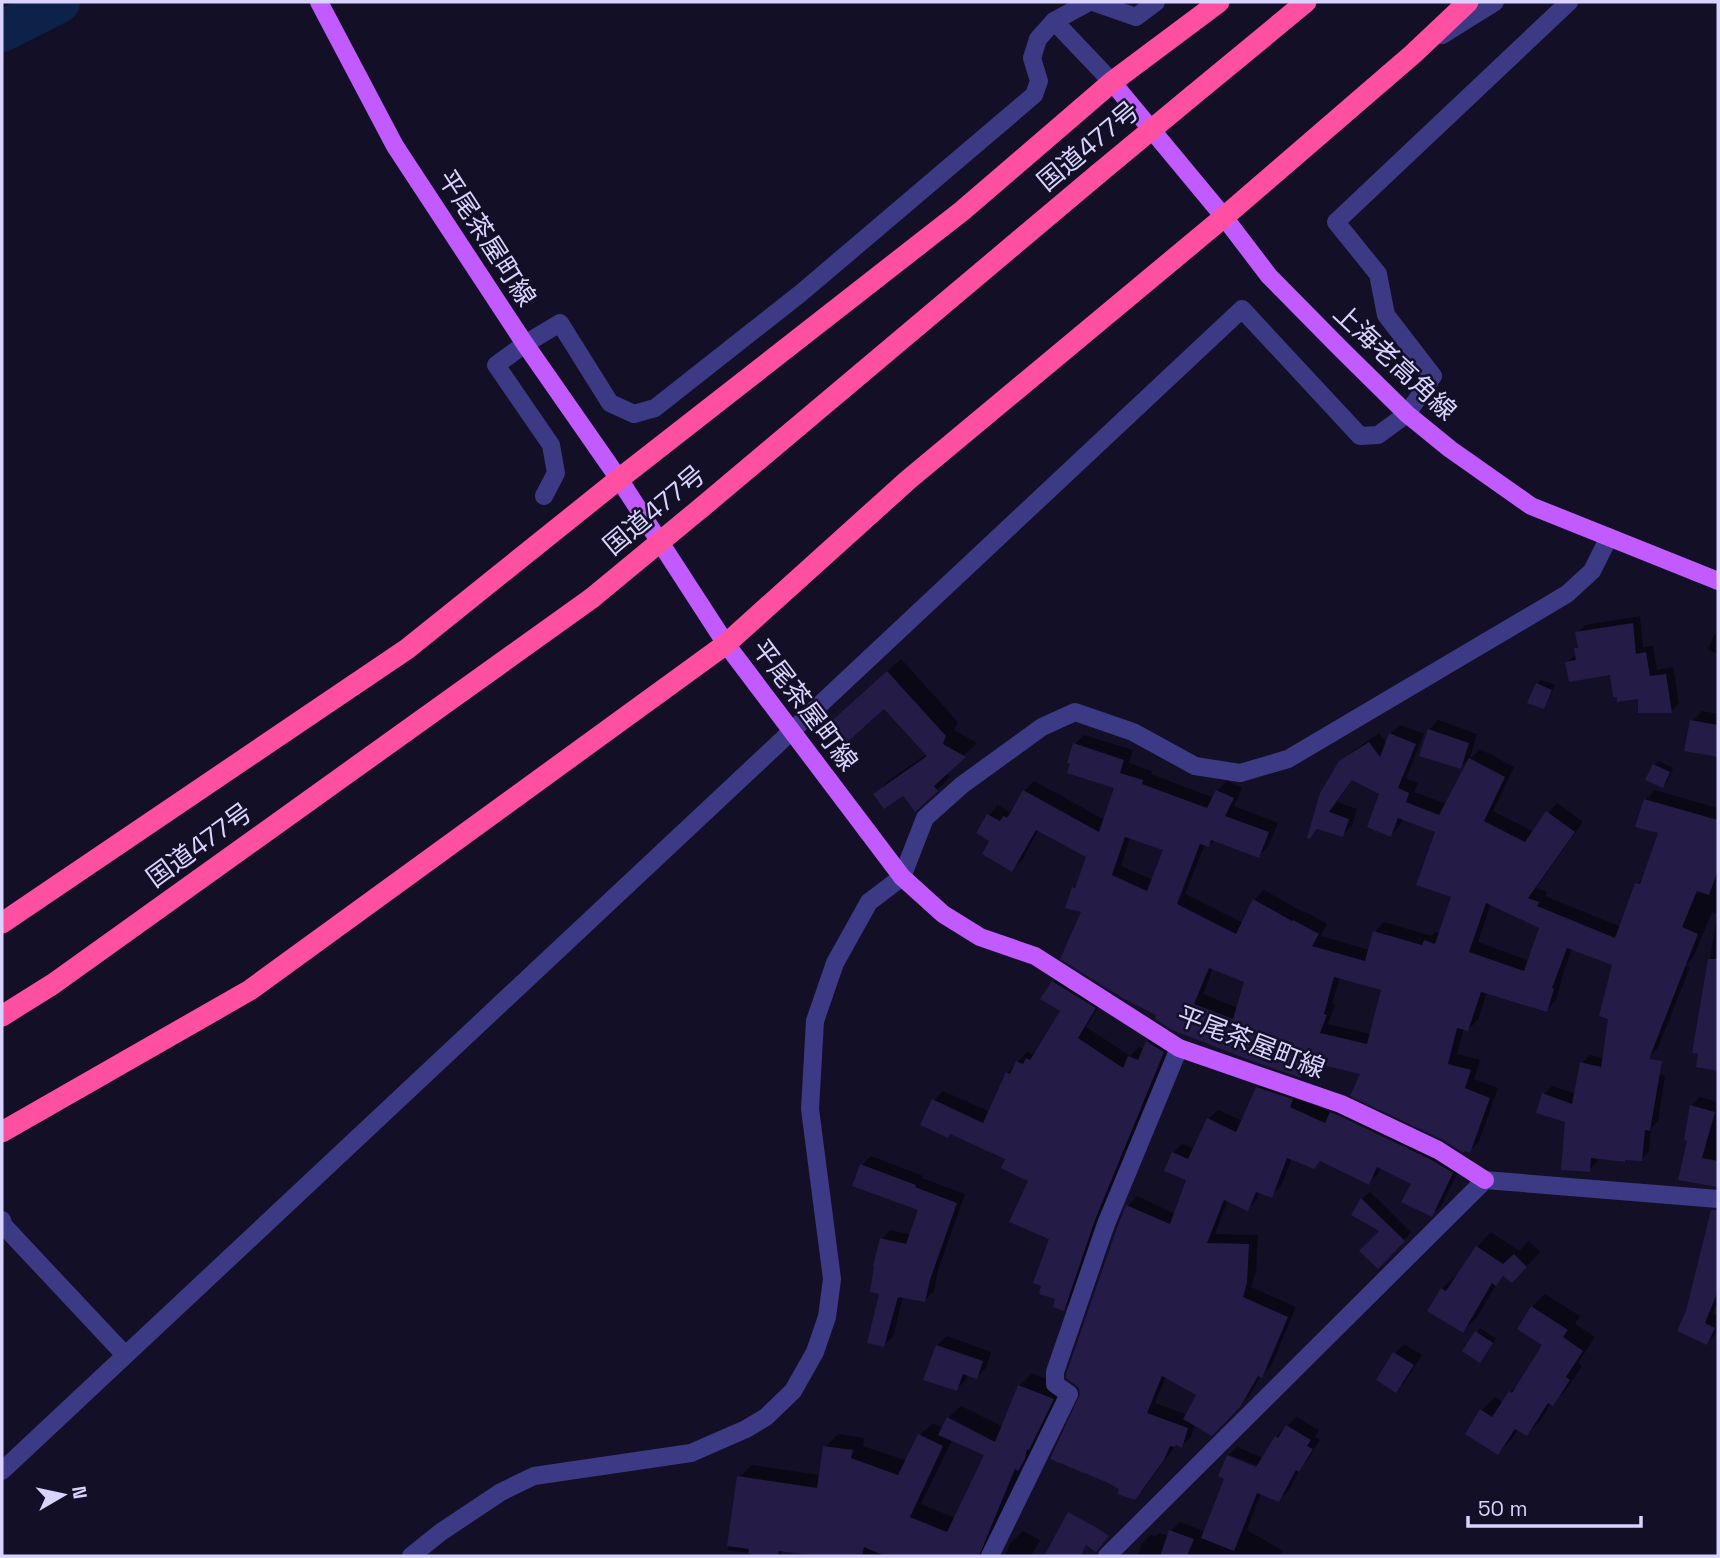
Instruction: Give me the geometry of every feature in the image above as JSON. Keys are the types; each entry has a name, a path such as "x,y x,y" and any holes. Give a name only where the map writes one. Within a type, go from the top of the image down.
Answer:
{"highway":[{"path":"2,923 407,649 619,479 962,211 1112,82 1219,2"},
{"name":"国道477号","path":"2,1016 53,984 592,598 1306,2"},
{"path":"2,1132 250,990 726,644 908,480 1224,217 1413,54 1468,2"}],"main road":[{"name":"平尾茶屋町線","path":"319,2 396,146 525,344 619,479 726,644 902,877 943,914 980,937 1035,956 1179,1048 1341,1104 1438,1150 1485,1180"},
{"name":"上海老高角線","path":"1112,82 1224,217 1269,276 1407,414 1450,449 1531,506 1718,581"}],"street":[{"path":"544,496 556,473 551,445 496,365 560,323 610,402 634,414 655,408 801,293 1034,95 1039,81 1032,58 1038,39 1054,21 1091,2 1136,17 1156,2"},
{"path":"1413,54 1495,2"},
{"path":"2,1471 1242,309 1360,436 1378,435 1407,414 1433,376 1386,315 1378,274 1336,222 1569,2"},
{"path":"1054,21 1112,82"},
{"path":"411,1556 441,1532 501,1492 534,1476 691,1453 746,1429 766,1417 793,1391 815,1352 827,1317 832,1279 810,1109 816,1021 835,963 869,902 902,877 925,818 961,785 1042,727 1075,712 1133,732 1195,766 1240,773 1288,759 1567,594 1592,571 1609,537"},
{"path":"990,1556 1069,1394 1055,1384 1055,1373 1106,1224 1179,1048"},
{"path":"1107,1556 1485,1180 1718,1199"},
{"path":"2,1220 4,1226 125,1355"}],"building":[{"path":"1633,623 1636,654 1646,652 1650,676 1666,674 1672,713 1638,713 1638,699 1617,702 1617,697 1613,697 1610,675 1569,682 1565,662 1576,660 1574,648 1578,648 1575,632"},
{"path":"887,671 946,736 943,744 966,757 934,786 938,791 915,812 903,796 884,809 873,794 927,756 884,709 843,746 825,727"},
{"path":"1536,683 1552,690 1544,709 1527,703"},
{"path":"1690,720 1718,725 1718,757 1684,751"},
{"path":"1428,729 1469,743 1461,769 1419,756"},
{"path":"1389,733 1416,744 1398,788 1409,793 1406,802 1439,815 1469,758 1505,777 1484,821 1525,842 1546,811 1575,832 1528,898 1539,902 1537,906 1615,938 1635,883 1640,884 1658,833 1635,827 1644,799 1718,820 1718,870 1709,895 1697,891 1682,927 1698,934 1649,1059 1662,1061 1650,1131 1645,1130 1642,1161 1591,1158 1590,1172 1561,1170 1565,1122 1536,1113 1542,1093 1572,1104 1580,1062 1601,1067 1608,1019 1599,1016 1612,965 1567,948 1552,988 1554,989 1547,1012 1481,992 1468,1031 1457,1028 1448,1064 1471,1070 1465,1088 1490,1098 1470,1153 1464,1153 1443,1140 1350,1096 1360,1074 1310,1062 1301,1078 1252,1061 1172,1030 1155,1019 1156,1015 1124,999 1060,959 1081,912 1065,908 1086,857 1036,830 1012,872 982,854 989,841 976,833 987,814 1000,821 1003,816 1007,818 1023,790 1099,832 1114,788 1067,773 1073,743 1124,760 1120,773 1207,808 1216,790 1234,798 1225,816 1269,832 1259,858 1211,840 1209,847 1200,844 1177,904 1236,934 1253,899 1319,934 1312,946 1365,961 1373,931 1422,945 1424,940 1435,944 1451,897 1416,885 1435,832 1398,818 1391,837 1367,827 1379,794 1352,780 1329,812 1349,819 1343,837 1317,829 1310,839 1307,838 1320,793 1339,761 1369,742 1380,757","holes":["1125,837 1163,850 1147,891 1112,875","1486,903 1539,928 1524,971 1469,952","1209,968 1244,982 1233,1019 1194,1004","1334,977 1381,990 1367,1044 1320,1033 1327,1015 1324,1014"]},
{"path":"1653,764 1670,772 1663,788 1645,780"},
{"path":"1708,959 1718,959 1718,1071 1696,1067 1698,1054 1692,1053"},
{"path":"1052,981 1096,1008 1078,1038 1123,1068 1128,1056 1138,1060 1146,1041 1164,1052 1095,1220 1064,1311 1053,1307 1055,1299 1039,1294 1041,1286 1033,1283 1049,1239 1009,1222 1028,1181 1001,1168 1005,1159 950,1134 948,1138 920,1125 932,1099 983,1123 1006,1072 1010,1074 1016,1061 1023,1064 1026,1058 1030,1060 1060,1011 1040,999"},
{"path":"1256,1087 1293,1099 1290,1107 1325,1123 1330,1112 1340,1116 1432,1160 1453,1173 1432,1217 1401,1202 1411,1184 1377,1167 1369,1185 1320,1161 1314,1169 1287,1158 1272,1198 1256,1192 1248,1211 1224,1200 1207,1243 1249,1244 1247,1283 1243,1297 1288,1317 1262,1378 1258,1376 1240,1407 1212,1436 1183,1419 1196,1395 1162,1376 1147,1413 1188,1428 1182,1448 1170,1446 1164,1460 1135,1500 1117,1494 1119,1489 1106,1482 1050,1459 1080,1394 1079,1388 1066,1378 1066,1374 1126,1205 1170,1224 1186,1180 1164,1171 1172,1152 1188,1159 1207,1118 1236,1132"},
{"path":"1690,1105 1715,1112 1702,1158 1718,1161 1718,1187 1678,1180 1687,1141 1684,1140"},
{"path":"860,1164 957,1203 925,1302 898,1297 884,1347 867,1343 879,1294 870,1292 873,1266 880,1238 906,1244 918,1210 852,1186"},
{"path":"1361,1198 1405,1241 1378,1269 1359,1251 1379,1231 1351,1215"},
{"path":"1711,1210 1718,1210 1718,1291 1705,1323 1715,1328 1707,1345 1677,1331 1686,1311"},
{"path":"1476,1246 1503,1264 1514,1254 1527,1267 1512,1283 1503,1276 1496,1286 1492,1283 1463,1333 1427,1311 1441,1288 1446,1291"},
{"path":"1531,1306 1568,1330 1563,1337 1583,1351 1566,1377 1570,1380 1553,1406 1548,1403 1527,1436 1515,1429 1498,1455 1465,1434 1480,1409 1492,1417 1509,1391 1512,1393 1542,1345 1517,1329"},
{"path":"1475,1331 1493,1343 1480,1363 1462,1351"},
{"path":"936,1345 983,1361 977,1379 963,1374 957,1391 923,1380"},
{"path":"1393,1352 1414,1365 1396,1393 1376,1380"},
{"path":"1018,1385 1054,1399 1029,1450 1027,1449 1025,1459 1018,1471 1015,1469 979,1556 885,1556 864,1547 862,1556 815,1556 779,1551 778,1556 760,1556 748,1554 749,1549 727,1546 737,1476 817,1488 823,1446 853,1450 851,1458 898,1475 918,1434 943,1446 910,1517 947,1532 984,1455 938,1435 947,1417 995,1442"},
{"path":"1286,1425 1311,1440 1307,1446 1313,1449 1299,1472 1296,1470 1279,1502 1257,1493 1234,1551 1201,1538 1224,1479 1218,1476 1227,1455 1256,1467 1275,1436 1278,1438"},
{"path":"1068,1512 1109,1536 1096,1552 1086,1545 1081,1556 1044,1556"},
{"path":"1169,1530 1194,1539 1187,1556 1160,1556"}],"waterway":[{"path":"2,31 59,2"}]}
